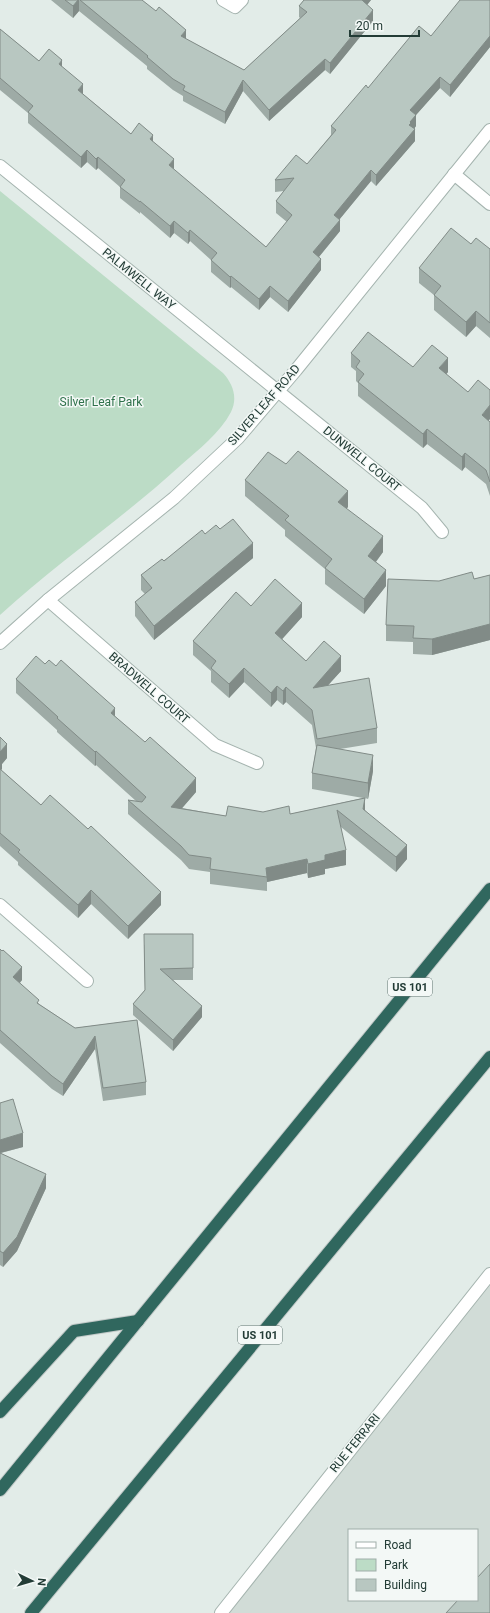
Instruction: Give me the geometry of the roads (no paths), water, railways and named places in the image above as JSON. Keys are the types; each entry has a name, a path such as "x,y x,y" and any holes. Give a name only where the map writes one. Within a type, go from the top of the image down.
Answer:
{"highway":[{"name":"US 101","path":"0,1490 490,889"},
{"name":"US 101","path":"31,1613 490,1057"},
{"path":"0,1412 74,1331 138,1321"}],"street":[{"path":"223,0 234,7 242,0"},
{"name":"SILVER LEAF ROAD","path":"0,642 48,600 174,498 238,438 490,130"},
{"name":"PALMWELL WAY","path":"0,166 278,391"},
{"path":"454,174 490,204"},
{"name":"DUNWELL COURT","path":"278,391 422,508 442,532"},
{"name":"BRADWELL COURT","path":"48,600 215,746 258,763"},
{"path":"0,905 87,981"},
{"name":"RUE FERRARI","path":"221,1613 490,1274"}],"park label":[{"name":"Silver Leaf Park","path":"101,402"}]}
